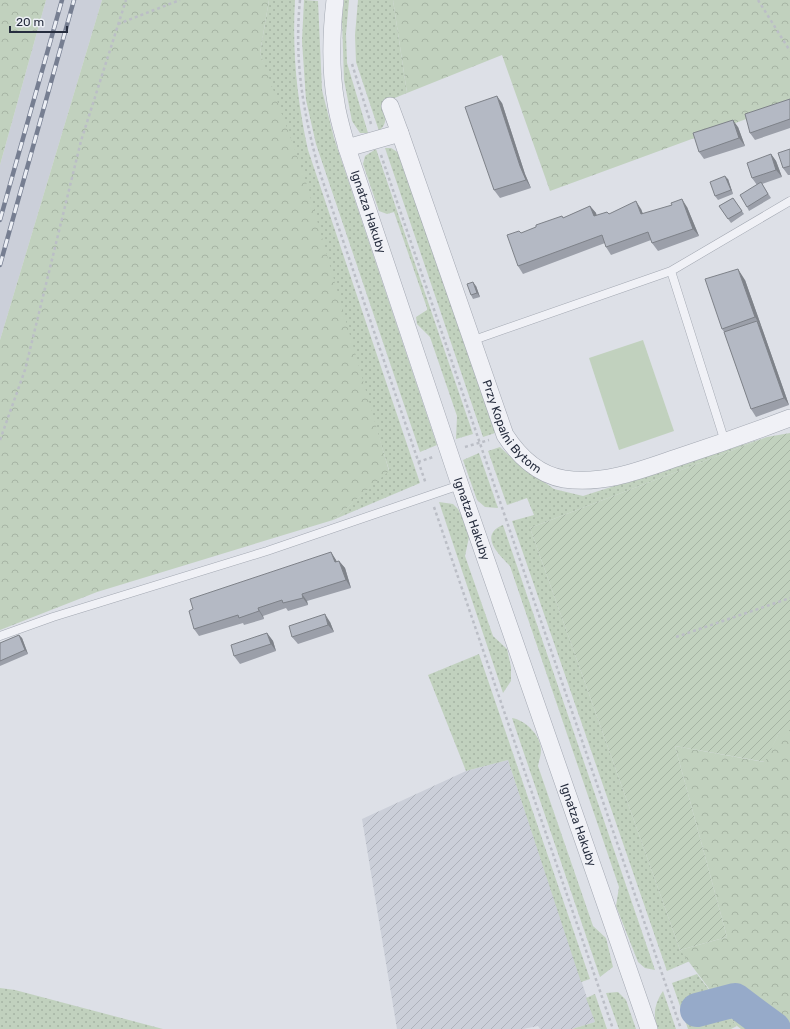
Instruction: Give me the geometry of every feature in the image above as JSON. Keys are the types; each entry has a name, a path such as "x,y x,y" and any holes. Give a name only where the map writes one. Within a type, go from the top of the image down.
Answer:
{"street":[{"name":"Ignatza Hakuby","path":"335,0 332,23 333,80 336,103 347,148 460,485 649,1029"},
{"name":"Przy Kopalni Bytom","path":"390,106 504,435 516,452 536,468 562,479 596,480 617,477 725,442 790,418"},
{"path":"347,148 400,133"}],"lane":[{"path":"471,340 670,272 790,201"},
{"path":"670,272 725,442"},
{"path":"0,636 53,617 267,551 460,485"}],"path":[{"path":"0,440 25,370 81,141 126,0"},
{"path":"118,24 180,0"},
{"path":"300,0 298,59 302,97 309,132 322,177 613,1029"},
{"path":"758,0 790,50"},
{"path":"351,60 376,140 681,1029"},
{"path":"676,637 790,598"}],"shaded area":[{"path":"46,0 102,0 0,340 0,165"},
{"path":"508,760 595,1022 572,1029 540,1029 538,1026 523,1029 397,1029 362,819 466,771"}],"green space":[{"path":"0,0 46,0 0,165"},
{"path":"102,0 269,0 260,53 304,175 389,471 333,520 97,592 0,630 0,340"},
{"path":"269,0 295,0 294,38 296,75 308,150 420,483 333,520 389,470 260,53"},
{"path":"304,0 318,1 322,90 334,138 437,445 420,452 316,144 306,100 302,41"},
{"path":"344,0 349,0 346,34 347,63 368,133 360,133 352,121 344,80 342,19"},
{"path":"358,0 393,0 407,93 382,103 385,121 384,125 379,131 356,62 355,35"},
{"path":"393,0 790,0 790,103 550,191 502,55 407,93"},
{"path":"385,148 391,148 399,153 495,433 483,437"},
{"path":"376,149 473,434 456,439 457,416 430,337 417,324 416,317 427,310 427,308 394,212 387,214 379,211 363,164 365,156"},
{"path":"643,340 674,431 619,450 589,358"},
{"path":"790,433 790,731 780,731 765,762 675,746 727,937 680,950 530,528 767,437"},
{"path":"767,437 530,528 680,950 690,961 667,971 512,521 534,515 527,498 507,505 488,451 500,447 516,462 554,489 583,496"},
{"path":"479,453 498,508 485,507 477,500 463,460"},
{"path":"439,502 453,504 458,509 466,525 469,537 465,556 493,636 507,649 511,667 511,681 503,693"},
{"path":"503,525 655,970 645,968 638,962 616,906 619,887 510,566 496,551 491,539 492,534 496,529"},
{"path":"479,654 590,979 581,982 508,760 466,771 428,675"},
{"path":"512,718 517,719 527,725 538,739 541,752 538,766 593,926 606,938 613,967 600,977"},
{"path":"780,731 790,731 790,1029 741,1029 737,1026 680,950 727,937 675,746 764,762"},
{"path":"697,974 737,1026 731,1029 688,1029 672,983"},
{"path":"0,988 15,990 163,1029 0,1029"},
{"path":"663,991 676,1029 658,1029 656,1024 655,1009"},
{"path":"618,992 626,1000 636,1029 619,1029 606,993"},
{"path":"595,994 607,1029 572,1029 595,1022 586,998"}],"building":[{"path":"497,96 526,180 494,190 465,107"},
{"path":"790,99 790,119 750,133 745,114"},
{"path":"733,120 739,138 699,152 693,133"},
{"path":"790,149 790,166 783,168 778,153"},
{"path":"771,154 776,170 752,178 747,163"},
{"path":"725,176 731,190 715,196 710,182"},
{"path":"761,182 768,194 747,207 740,195"},
{"path":"733,198 742,211 728,219 719,206"},
{"path":"682,199 693,229 652,243 648,232 606,247 602,235 518,266 507,235 519,231 521,233 536,227 536,225 562,216 563,218 590,206 594,216 607,212 609,214 636,201 641,214 672,205 671,203"},
{"path":"738,269 755,317 722,329 705,279"},
{"path":"473,282 477,293 471,295 467,284"},
{"path":"757,321 784,398 751,409 724,332"},
{"path":"331,552 335,562 339,561 346,580 302,594 303,598 283,603 282,600 258,608 259,611 239,618 238,615 194,629 189,611 193,609 190,599"},
{"path":"325,614 328,625 292,637 289,626"},
{"path":"267,633 271,644 234,656 231,645"},
{"path":"19,635 25,650 0,661 0,643"}],"waterway":[{"path":"697,1010 735,1000 774,1029"}],"railway":[{"path":"0,220 62,0"},
{"path":"0,265 74,0"}]}
